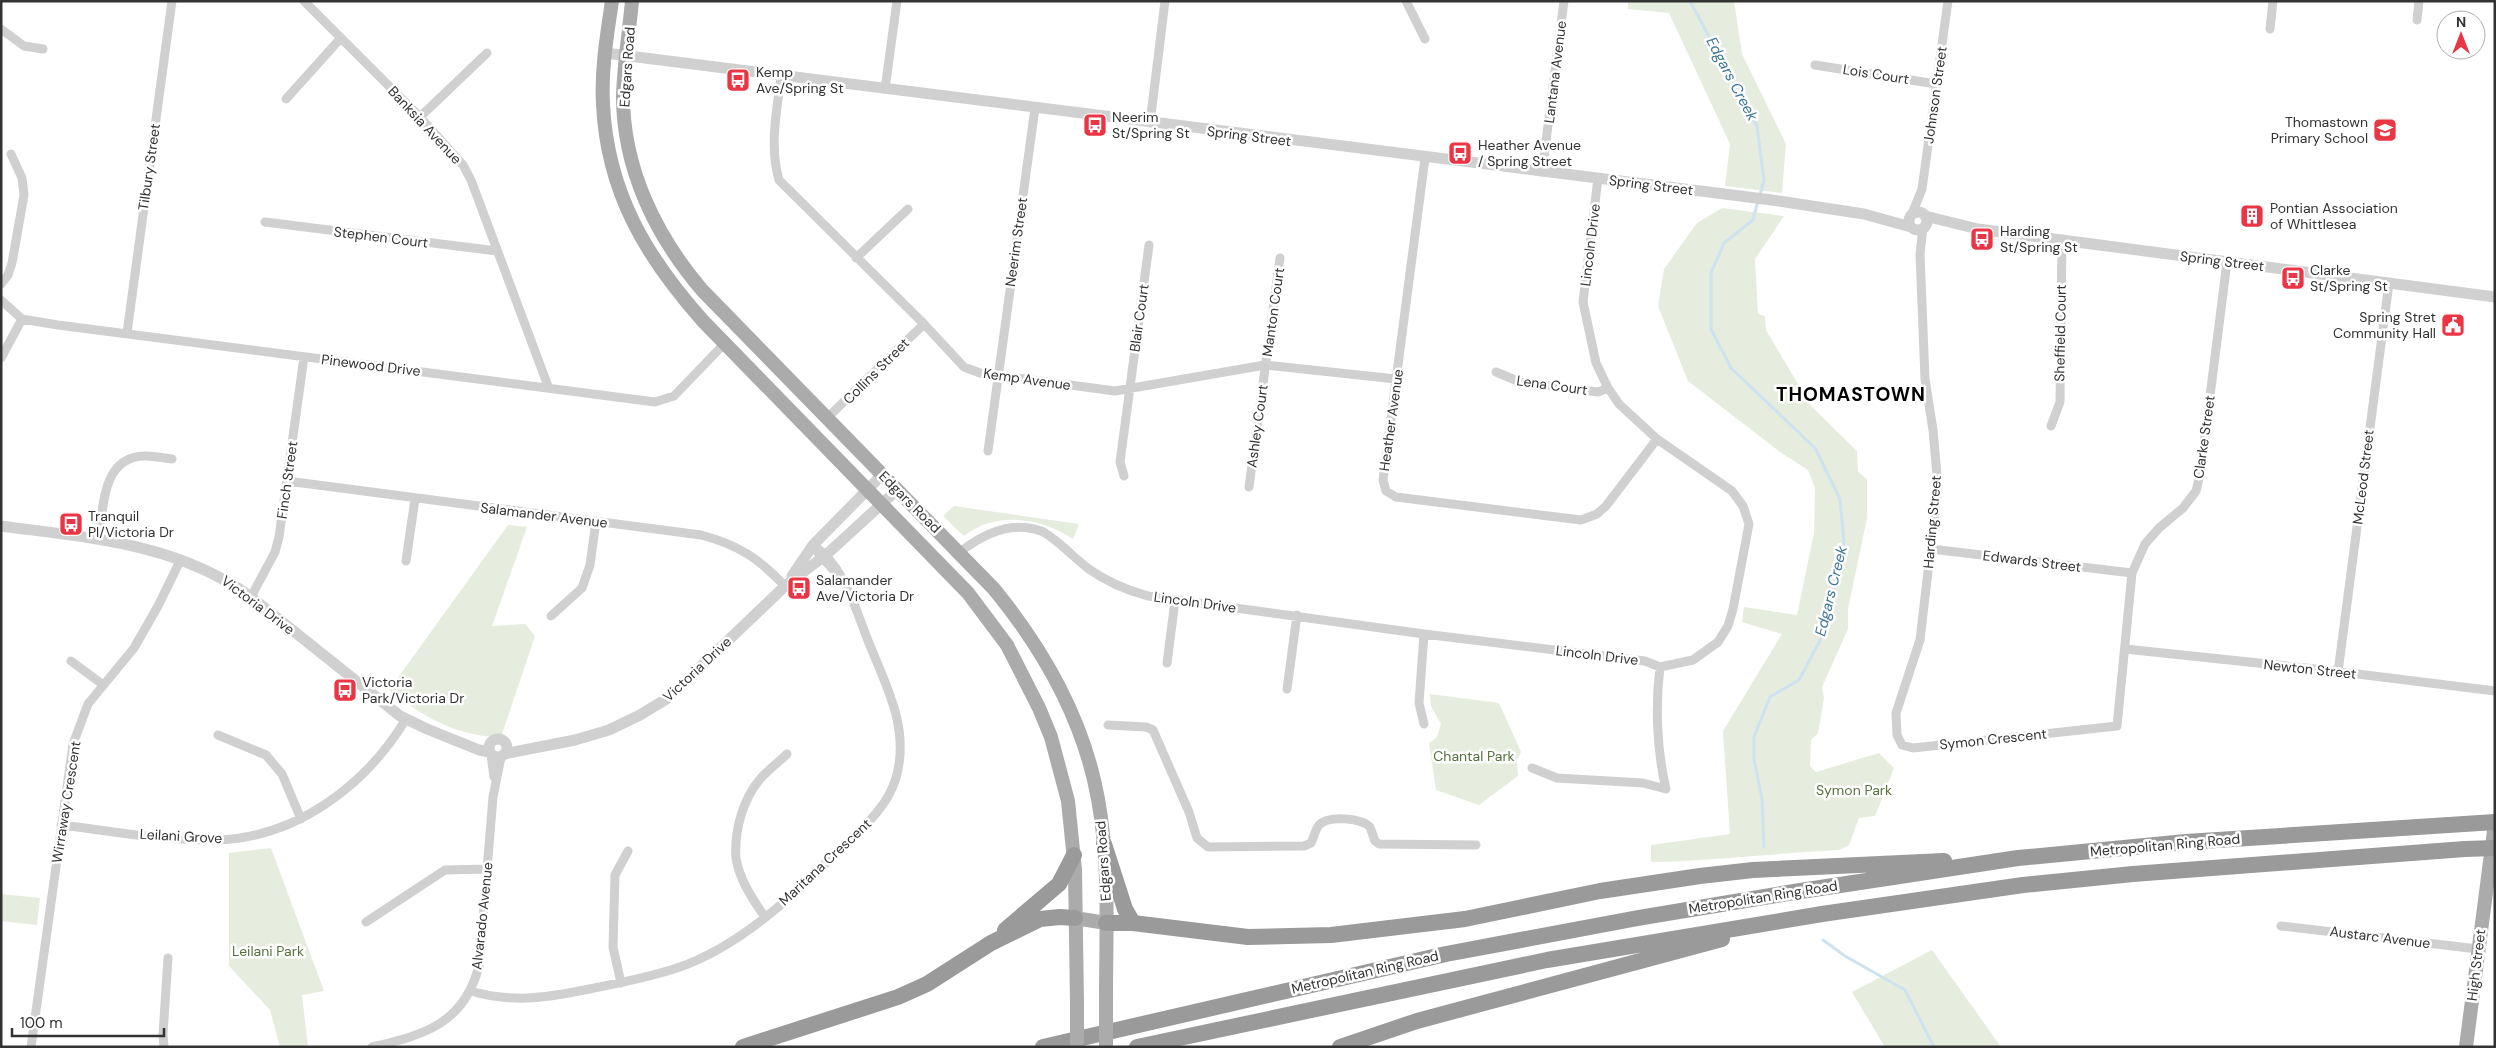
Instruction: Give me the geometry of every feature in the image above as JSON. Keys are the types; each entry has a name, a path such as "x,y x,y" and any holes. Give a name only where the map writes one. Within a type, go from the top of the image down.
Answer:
{"highway":[{"name":"Metropolitan Ring Road","path":"1043,1047 1370,970 1498,944 1707,906 2018,858 2186,842 2495,823"},
{"path":"1104,844 1125,909 1133,923"},
{"name":"Metropolitan Ring Road","path":"1137,1047 1547,960 1822,914 2022,885 2133,874 2495,848"},
{"path":"991,943 1059,884 1074,855"},
{"path":"1106,923 1133,923 1248,937 1331,935 1465,919 1600,891 1735,872 2018,858"},
{"path":"1340,1047 1417,1021 1669,952 1822,914"},
{"path":"743,1047 905,994 927,984 991,943 1040,919 1075,918"}],"main road":[{"name":"Edgars Road","path":"612,1 605,53 603,104 607,141 615,178 628,214 643,243 665,277 725,343 968,593 1007,645 1039,708 1059,760 1068,800 1074,855 1078,1003 1077,1047"},
{"name":"Edgars Road","path":"632,1 624,97 628,137 637,177 657,225 671,250 702,290 960,552 994,589 1029,633 1053,675 1076,722 1089,762 1098,800 1104,844 1106,1047"},
{"name":"High Street","path":"2466,1047 2495,823"},
{"path":"1075,918 1106,923"}],"street":[{"name":"Tilbury Street","path":"127,333 172,1"},
{"name":"Banksia Avenue","path":"304,1 420,117 463,165 471,180 548,386"},
{"path":"885,89 897,1"},
{"path":"1150,123 1166,1"},
{"path":"1406,1 1425,39"},
{"name":"Lantana Avenue","path":"1542,172 1564,1"},
{"name":"Johnson Street","path":"1918,221 1948,1"},
{"path":"2270,29 2273,1"},
{"path":"2417,20 2420,1"},
{"path":"1,29 24,46 43,49"},
{"path":"286,99 340,39"},
{"path":"420,117 487,53"},
{"name":"Spring Street","path":"605,53 1426,158 1772,200 1864,214 2495,297"},
{"name":"Lois Court","path":"1815,65 1936,84"},
{"name":"Kemp Avenue","path":"781,76 773,145 774,161 779,180 924,324 964,367 998,376 1115,391 1266,365 1396,379"},
{"name":"Neerim Street","path":"988,451 1035,108"},
{"path":"1,284 8,275 12,263 24,195 22,178 11,154"},
{"name":"Heather Avenue","path":"1426,158 1382,480 1386,490 1396,497 1570,519 1589,518 1606,506 1657,439"},
{"name":"Lincoln Drive","path":"960,552 984,535 1012,527 1042,531 1090,570 1120,588 1174,601 1297,615 1424,634 1645,661 1660,667 1693,660 1718,642 1728,626 1734,609 1749,524 1743,506 1732,491 1657,439 1633,419 1608,388 1591,346 1583,302 1598,178"},
{"path":"856,258 908,209"},
{"name":"Harding Street","path":"1918,221 1925,379 1933,430 1938,486 1920,640"},
{"name":"Stephen Court","path":"265,222 496,251"},
{"name":"Sheffield Court","path":"2051,426 2060,402 2062,240"},
{"name":"Blair Court","path":"1124,476 1120,462 1128,390 1149,245"},
{"name":"Manton Court","path":"1266,365 1280,258"},
{"name":"Clarke Street","path":"2125,649 2132,573 2145,544 2159,528 2183,508 2196,491 2200,475 2227,262"},
{"name":"McLeod Street","path":"2338,672 2388,283"},
{"path":"1,300 22,319 1,358"},
{"name":"Pinewood Drive","path":"22,319 304,357 548,386 655,402 674,396 725,343"},
{"name":"Collins Street","path":"828,418 924,324"},
{"name":"Finch Street","path":"252,597 275,552 280,537 304,357"},
{"name":"Ashley Court","path":"1249,487 1266,365"},
{"name":"Lena Court","path":"1496,372 1520,382 1598,392 1608,388"},
{"path":"99,539 109,480 119,465 130,458 146,456 172,459"},
{"name":"Victoria Drive","path":"785,586 814,545 867,488 883,474"},
{"name":"Salamander Avenue","path":"287,481 701,535 727,542 755,558 785,586"},
{"name":"Victoria Drive","path":"1,526 128,544 178,557 217,575 252,597 403,718 459,741 497,751 538,747 575,740 609,730 640,715 668,698 785,586 824,556 898,489"},
{"path":"406,561 415,499"},
{"path":"551,616 582,588 590,565 596,521"},
{"name":"Maritana Crescent","path":"473,986 512,1000 542,998 621,983 678,967 726,944 765,917 804,886 879,812 898,771 901,735 896,710 842,579 814,545"},
{"name":"Edwards Street","path":"1931,549 2132,573"},
{"name":"Wirraway Crescent","path":"31,1047 73,744 88,704 102,684 134,648 158,606 178,557"},
{"path":"1167,663 1174,601"},
{"path":"1288,689 1297,615"},
{"path":"1424,634 1419,703 1424,724"},
{"name":"Symon Crescent","path":"1920,640 1896,713 1897,734 1902,745 1913,748 2117,726 2125,649"},
{"name":"Newton Street","path":"2125,649 2495,691"},
{"path":"71,661 102,684"},
{"path":"1532,768 1557,778 1643,783 1666,789 1661,766 1658,686 1660,667"},
{"name":"Leilani Grove","path":"61,825 216,840 259,835 301,819 336,799 369,770 389,743 403,718"},
{"path":"1108,725 1146,727 1153,730 1189,812 1198,838 1208,847 1304,846 1311,843 1318,826 1324,821 1356,820 1369,826 1375,841 1379,844 1476,845"},
{"path":"218,735 266,755 282,774 301,819"},
{"name":"Alvarado Avenue","path":"372,1047 415,1037 444,1022 473,986 479,966 497,751"},
{"path":"765,917 746,888 736,858 739,824 746,802 761,778 787,754"},
{"path":"621,983 613,947 615,875 628,851"},
{"path":"366,922 445,870 487,869"},
{"name":"Austarc Avenue","path":"2281,926 2478,949"},
{"path":"164,1047 163,1034 168,958"}],"green space":[{"path":"1628,1 1734,1 1742,54 1786,144 1782,193 1725,186 1730,144 1669,13 1628,9"},
{"name":"Symon Park","path":"1722,208 1784,216 1755,259 1758,314 1765,316 1766,330 1811,406 1857,451 1858,472 1867,479 1867,518 1848,609 1848,629 1822,687 1824,698 1818,733 1811,740 1810,766 1816,772 1879,753 1894,768 1875,816 1859,818 1849,845 1839,850 1651,862 1651,845 1730,834 1723,731 1782,634 1742,622 1744,607 1797,615 1814,533 1815,488 1808,470 1780,452 1688,381 1658,306 1664,269 1697,223"},
{"path":"954,506 1079,524 1073,539 1047,526 1018,520 990,523 964,536 943,516"},
{"path":"508,525 527,527 492,626 525,624 535,636 501,737 485,736 455,729 441,723 414,708 389,690"},
{"name":"Chantal Park","path":"1430,694 1499,703 1521,752 1517,760 1518,776 1479,805 1436,790 1429,743 1437,737 1441,724 1431,706"},
{"name":"Leilani Park","path":"271,848 324,991 302,995 308,1047 280,1047 270,1010 229,966 229,853"},
{"path":"1,894 40,898 37,925 1,921"},
{"path":"1932,950 2001,1047 1885,1047 1852,992"}],"waterway":[{"name":"Edgars Creek","path":"1690,1 1757,126 1764,180 1760,195"},
{"name":"Edgars Creek","path":"1758,201 1753,220 1724,243 1711,273 1711,329 1731,368 1815,448 1840,499 1844,542 1824,633 1799,680 1770,697 1754,737 1754,759 1762,799 1764,847"},
{"name":"Edgars Creek","path":"1823,940 1845,956 1905,990 1934,1047"}],"place":[{"name":"Kemp Ave/Spring St","path":"738,80"},
{"name":"Neerim St/Spring St","path":"1095,125"},
{"name":"Thomastown Primary School","path":"2385,130"},
{"name":"Heather Avenue / Spring Street","path":"1460,153"},
{"name":"Pontian Association of Whittlesea","path":"2252,216"},
{"name":"Harding St/Spring St","path":"1982,239"},
{"name":"Clarke St/Spring St","path":"2293,278"},
{"name":"Spring Stret Community Hall","path":"2453,325"},
{"name":"Tranquil Pl/Victoria Dr","path":"71,524"},
{"name":"Salamander Ave/Victoria Dr","path":"799,588"},
{"name":"Victoria Park/Victoria Dr","path":"345,690"}],"district":[{"name":"THOMASTOWN","path":"1851,394"}]}
